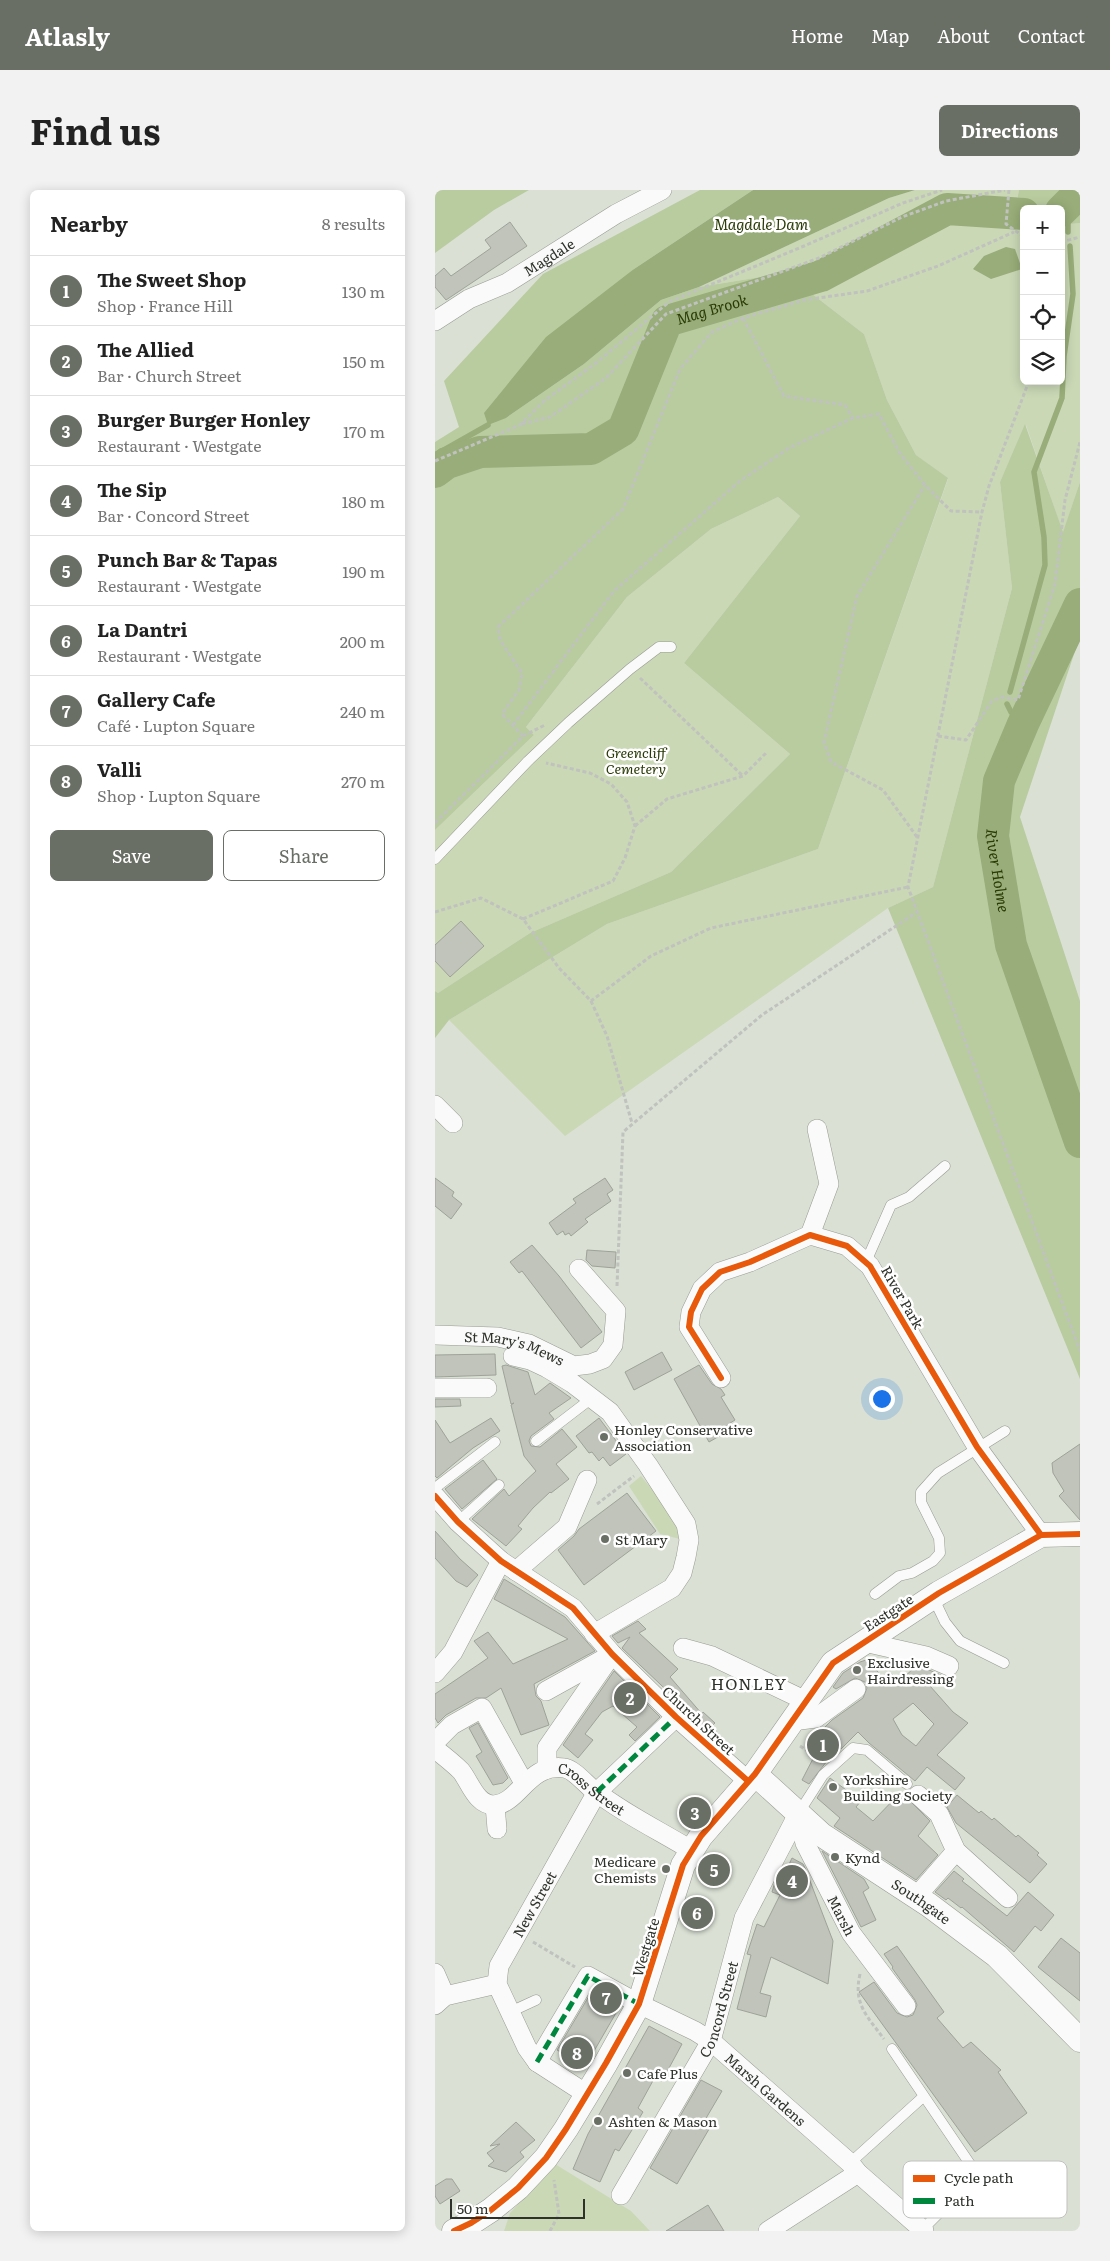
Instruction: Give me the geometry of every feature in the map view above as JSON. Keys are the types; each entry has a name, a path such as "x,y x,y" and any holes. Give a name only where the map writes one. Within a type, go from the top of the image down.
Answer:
{"street":[{"name":"Magdale","path":"435,321 469,299 507,283 616,214 662,190"},
{"path":"435,1105 453,1123"},
{"path":"721,1378 689,1327 691,1312 702,1289 720,1272 750,1262 810,1234 829,1184 817,1128"},
{"name":"River Park","path":"810,1234 847,1246 870,1266 977,1447 1041,1535"},
{"path":"579,1269 616,1311"},
{"name":"St Mary's Mews","path":"435,1334 498,1337 529,1344 574,1366 590,1364 603,1358 613,1345 616,1311"},
{"path":"513,1356 530,1360 547,1368 572,1383 610,1412 648,1465 686,1524 689,1540 682,1573 672,1588 594,1634"},
{"path":"435,1388 487,1388"},
{"path":"435,1672 453,1652 509,1566 567,1527 587,1480"},
{"name":"Church Street","path":"435,1496 458,1522 509,1566 573,1608 612,1654 676,1717 752,1778"},
{"name":"Eastgate","path":"752,1778 833,1663 933,1597 1041,1535 1080,1534"},
{"path":"864,1642 926,1656 949,1666"},
{"path":"683,1648 712,1656 806,1700"},
{"path":"546,1691 612,1654"},
{"path":"547,1767 547,1748 612,1654"},
{"path":"787,1728 817,1718 856,1689"},
{"path":"435,1742 452,1725 482,1708 524,1783"},
{"name":"New Street","path":"497,1984 499,1966 597,1792 676,1717"},
{"path":"435,1749 462,1773 480,1800 495,1805 497,1829"},
{"name":"Cross Street","path":"495,1805 510,1797 524,1783 547,1767 567,1768 597,1792 691,1850"},
{"name":"Southgate","path":"752,1778 822,1835 916,1897 997,1956 1080,2040"},
{"name":"Westgate","path":"454,2231 491,2210 518,2188 546,2158 588,2095 639,2004 683,1865 701,1836 752,1778"},
{"path":"912,1789 939,1814 956,1851 1008,1898"},
{"name":"Marsh","path":"798,1814 805,1843 851,1933 906,2006"},
{"name":"Concord Street","path":"621,2195 711,2041 744,1918 798,1814"},
{"path":"916,1897 956,1851"},
{"path":"435,1973 440,2000 497,1984 527,2048 537,2062 588,2095"},
{"path":"537,2062 588,1976"},
{"name":"Marsh Gardens","path":"588,1976 639,2004 695,2030 711,2041 903,2213"},
{"path":"768,2231 854,2168"},
{"name":"Marsh Gardens","path":"909,2218 923,2231"}],"lane":[{"path":"435,859 528,761 630,668 659,647 671,647"},
{"path":"870,1266 869,1255 891,1205 909,1197 945,1166"},
{"path":"536,1441 592,1398"},
{"path":"875,1594 899,1576 912,1573 933,1561 940,1553 939,1538 921,1502 921,1492 938,1473 1005,1431"},
{"path":"435,1488 495,1442"},
{"path":"458,1522 499,1485"},
{"path":"933,1597 945,1622 960,1641 1004,1663"},
{"path":"798,1814 823,1775 853,1748 867,1750 912,1789"},
{"path":"510,2012 537,2000"},
{"path":"892,2049 967,2161"},
{"path":"854,2168 923,2097"},
{"path":"923,2231 935,2218"}],"path":[{"path":"520,425 544,401 597,363 669,302 903,203 942,190"},
{"path":"435,461 450,453 520,425 549,417 606,378 666,314 819,258 902,217 946,201 1005,190"},
{"path":"1009,190 1006,224 1020,235"},
{"path":"435,823 523,736 502,714 519,690 522,673 500,640 498,627 623,509 680,369 712,332 743,318 804,300 867,291 938,266 1014,232"},
{"path":"1065,241 1080,237"},
{"path":"743,318 784,396 845,405 853,418"},
{"path":"1027,385 989,486 982,512 908,886 1080,1351"},
{"path":"513,725 614,591 740,481 789,448 853,418 879,414 899,452 925,485 951,511 982,512"},
{"path":"938,736 966,740 992,701 1002,697 1018,700 1055,584 1065,500 1080,442"},
{"path":"918,838 883,790 831,762 824,742 857,596 925,485"},
{"path":"630,668 743,776"},
{"path":"523,919 613,880 625,858 635,826 667,799 743,776 766,753"},
{"path":"528,761 563,766 590,773 611,784 627,802 635,826"},
{"path":"591,1001 651,956 711,928 908,886"},
{"path":"435,912 481,898 523,919 559,968 591,1001 607,1036 632,1123"},
{"path":"616,1311 623,1132 762,1015 917,912"},
{"path":"787,1728 833,1766"},
{"path":"517,1933 588,1976"},
{"path":"865,1951 857,1986 860,2007 892,2049"},
{"path":"546,2158 554,2180 559,2206 559,2214 549,2231"}],"green space":[{"path":"915,190 1019,190 1013,219 1020,220 1020,385 1065,385 1065,225 1080,223 1080,482 1063,533 1026,425 1000,482 1012,588 933,887 888,908 565,1136 449,1020 607,924 818,849 948,479 916,455 887,400 864,334 785,273 699,287 889,198"},
{"name":"Greencliff Cemetery","path":"778,497 800,516 684,663 790,754 671,872 530,933 438,993 435,991 435,830 534,735 526,727 627,597 711,529"},
{"path":"641,1476 681,1525 684,1540 660,1534 629,1486"},
{"path":"555,2164 631,2211 650,2231 504,2231 510,2213"}],"shaded area":[{"path":"435,190 529,190 494,210 435,253"},
{"path":"700,190 753,190 634,269 506,418 584,364 661,300 699,287 785,273 864,334 887,400 916,455 948,478 818,849 607,924 449,1020 435,1038 435,991 438,993 530,933 671,872 790,754 684,663 800,516 778,497 711,529 627,597 526,727 534,735 435,830 435,442 459,427 444,381 543,274"},
{"path":"1019,190 1080,190 1080,223 1065,225 1065,205 1020,205 1020,221 1013,220"},
{"path":"1025,424 1063,532 1080,482 1080,636 1020,817 1080,1001 1080,1379 888,908 933,887 1012,588 1000,482"}],"water":[{"name":"Magdale Dam","path":"753,190 915,190 889,198 699,287 661,300 584,364 506,418 488,425 484,413 546,337 634,269"},
{"path":"1006,247 1015,249 1020,270 991,279 973,269 984,256"}],"building":[{"path":"510,222 527,246 446,300 435,287 435,276 444,268 451,276 491,248 485,240"},
{"path":"461,921 484,946 450,977 435,961 435,945"},
{"path":"435,1178 454,1192 452,1196 462,1204 451,1219 435,1206"},
{"path":"605,1178 613,1190 607,1194 611,1201 585,1219 588,1222 571,1236 569,1233 565,1235 563,1231 557,1235 549,1223 576,1203 573,1199"},
{"path":"532,1245 559,1276 602,1332 581,1348 522,1271 519,1273 510,1262"},
{"path":"587,1250 616,1252 615,1268 592,1266 586,1260"},
{"path":"662,1352 672,1370 634,1390 625,1372"},
{"path":"495,1354 496,1375 435,1377 435,1355"},
{"path":"506,1365 528,1372 535,1395 550,1383 571,1398 549,1413 554,1419 531,1436 529,1441 531,1446 540,1447 562,1429 577,1447 556,1464 569,1479 550,1492 533,1508 518,1526 522,1529 506,1546 472,1519 504,1489 509,1496 536,1471 524,1456 511,1405 514,1403 511,1404 502,1366"},
{"path":"699,1365 712,1384 721,1389 725,1395 721,1397 735,1420 727,1425 730,1430 709,1442 674,1379"},
{"path":"435,1399 460,1399 461,1406 435,1407"},
{"path":"491,1418 500,1431 473,1448 437,1478 435,1476 435,1420 450,1443"},
{"name":"Honley Conservative Association","path":"599,1418 626,1454 610,1466 603,1457 599,1461 592,1452 589,1453 576,1436"},
{"path":"1080,1444 1080,1520 1059,1496 1064,1491 1053,1473 1052,1463"},
{"path":"483,1460 497,1479 462,1509 445,1489"},
{"name":"St Mary","path":"627,1493 656,1531 584,1585 558,1550 579,1529"},
{"path":"435,1531 460,1559 478,1575 467,1587 456,1581 435,1558"},
{"path":"504,1579 565,1617 595,1651 534,1684 536,1696 541,1701 549,1725 521,1735 501,1688 486,1698 476,1698 446,1715 438,1723 435,1718 435,1694 488,1658 474,1641 488,1632 513,1664 568,1639 494,1599"},
{"path":"638,1621 646,1629 639,1633 678,1669 670,1677 702,1714 703,1712 715,1723 712,1726 722,1738 719,1740 622,1648 630,1637 618,1643 612,1636"},
{"path":"869,1659 882,1678 891,1673 898,1683 917,1665 941,1675 930,1686 953,1712 968,1723 937,1755 965,1778 955,1790 927,1767 915,1781 858,1732 841,1749 838,1747 809,1784 802,1780 818,1749 809,1743 832,1720 863,1698 867,1688 865,1682 855,1678 836,1689 833,1687 843,1673 860,1662","holes":["913,1703 934,1724 916,1746 902,1735 893,1719"]},
{"path":"614,1671 660,1717 635,1741 629,1735 637,1727 613,1706 602,1712 585,1734 593,1740 578,1758 563,1745"},
{"path":"478,1723 508,1778 503,1783 493,1785 476,1756 482,1752 469,1728"},
{"path":"830,1778 861,1801 856,1807 873,1821 901,1792 930,1821 918,1836 938,1855 916,1880 834,1826 840,1818 817,1798"},
{"path":"957,1795 979,1813 981,1811 992,1820 994,1818 1039,1853 1037,1855 1047,1864 1030,1883 956,1823 947,1807"},
{"path":"822,1851 864,1879 869,1888 863,1892 876,1920 861,1927"},
{"path":"792,1858 803,1864 805,1868 833,1941 828,1984 771,1957 760,1993 771,1996 766,2017 737,2009 751,1955 747,1954 757,1924 764,1927 780,1895 772,1892 775,1882 782,1869 786,1871"},
{"path":"954,1871 964,1879 962,1881 1007,1916 1028,1892 1054,1915 1041,1931 1035,1926 1014,1952 962,1907 948,1898 946,1900 935,1892"},
{"path":"1061,1938 1080,1953 1080,2001 1038,1967"},
{"path":"897,1946 944,2012 937,2018 963,2048 971,2042 1001,2070 998,2072 1027,2113 975,2152 859,1992 874,1982 897,2013 907,2017 913,2015 917,2005 915,2000 884,1954"},
{"path":"592,1991 620,2006 586,2065 580,2062 577,2068 563,2061 566,2055 557,2050"},
{"path":"649,2026 682,2044 662,2081 655,2077 638,2108 643,2112 619,2151 615,2149 600,2182 573,2169 588,2134"},
{"path":"701,2080 722,2091 705,2120 712,2124 677,2184 650,2168"},
{"path":"516,2122 535,2140 520,2152 524,2157 506,2172 488,2166 494,2161 487,2153 500,2144 490,2146"},
{"path":"446,2179 452,2179 460,2191 440,2204 435,2196 435,2186"},
{"path":"708,2205 724,2231 666,2231"}],"waterway":[{"name":"Mag Brook","path":"1065,207 1080,192"},
{"path":"1068,204 1068,232"},
{"name":"Mag Brook","path":"435,472 447,463 480,452 591,449 623,430 667,321 821,276 947,209 1020,214"},
{"path":"1010,692 1045,565 1044,537 1034,472 1062,398 1064,356 1073,294 1070,246"},
{"path":"435,455 488,425"},
{"path":"441,451 447,463"},
{"name":"River Holme","path":"1080,604 1023,724 999,781 993,836 1011,945 1080,1142"},
{"path":"1007,704 1011,712 1023,724"}],"marked path":[{"path":"597,1792 676,1717"},
{"path":"537,2062 588,1976 639,2004"}],"cycle path":[{"path":"721,1378 689,1327 691,1312 702,1289 720,1272 750,1262 810,1235 847,1246 870,1266 977,1447 1041,1535"},
{"path":"435,1496 458,1522 501,1561 573,1608 612,1654 676,1717 748,1781"},
{"path":"454,2231 491,2210 518,2188 546,2158 566,2129 639,2004 683,1865 701,1836 755,1774 833,1663 939,1593 1041,1535 1080,1534"}],"place":[{"name":"Honley Conservative Association","path":"604,1437"},
{"name":"St Mary","path":"605,1539"},
{"name":"Exclusive Hairdressing","path":"857,1670"},
{"name":"The Allied","path":"630,1698"},
{"name":"The Sweet Shop","path":"823,1745"},
{"name":"Yorkshire Building Society","path":"833,1787"},
{"name":"Burger Burger Honley","path":"695,1813"},
{"name":"Kynd","path":"835,1857"},
{"name":"Medicare Chemists","path":"666,1869"},
{"name":"Punch Bar & Tapas","path":"714,1870"},
{"name":"The Sip","path":"792,1881"},
{"name":"La Dantri","path":"697,1913"},
{"name":"Gallery Cafe","path":"606,1998"},
{"name":"Valli","path":"577,2053"},
{"name":"Cafe Plus","path":"627,2073"},
{"name":"Ashten & Mason","path":"598,2121"}],"district":[{"name":"HONLEY","path":"749,1683"}]}
